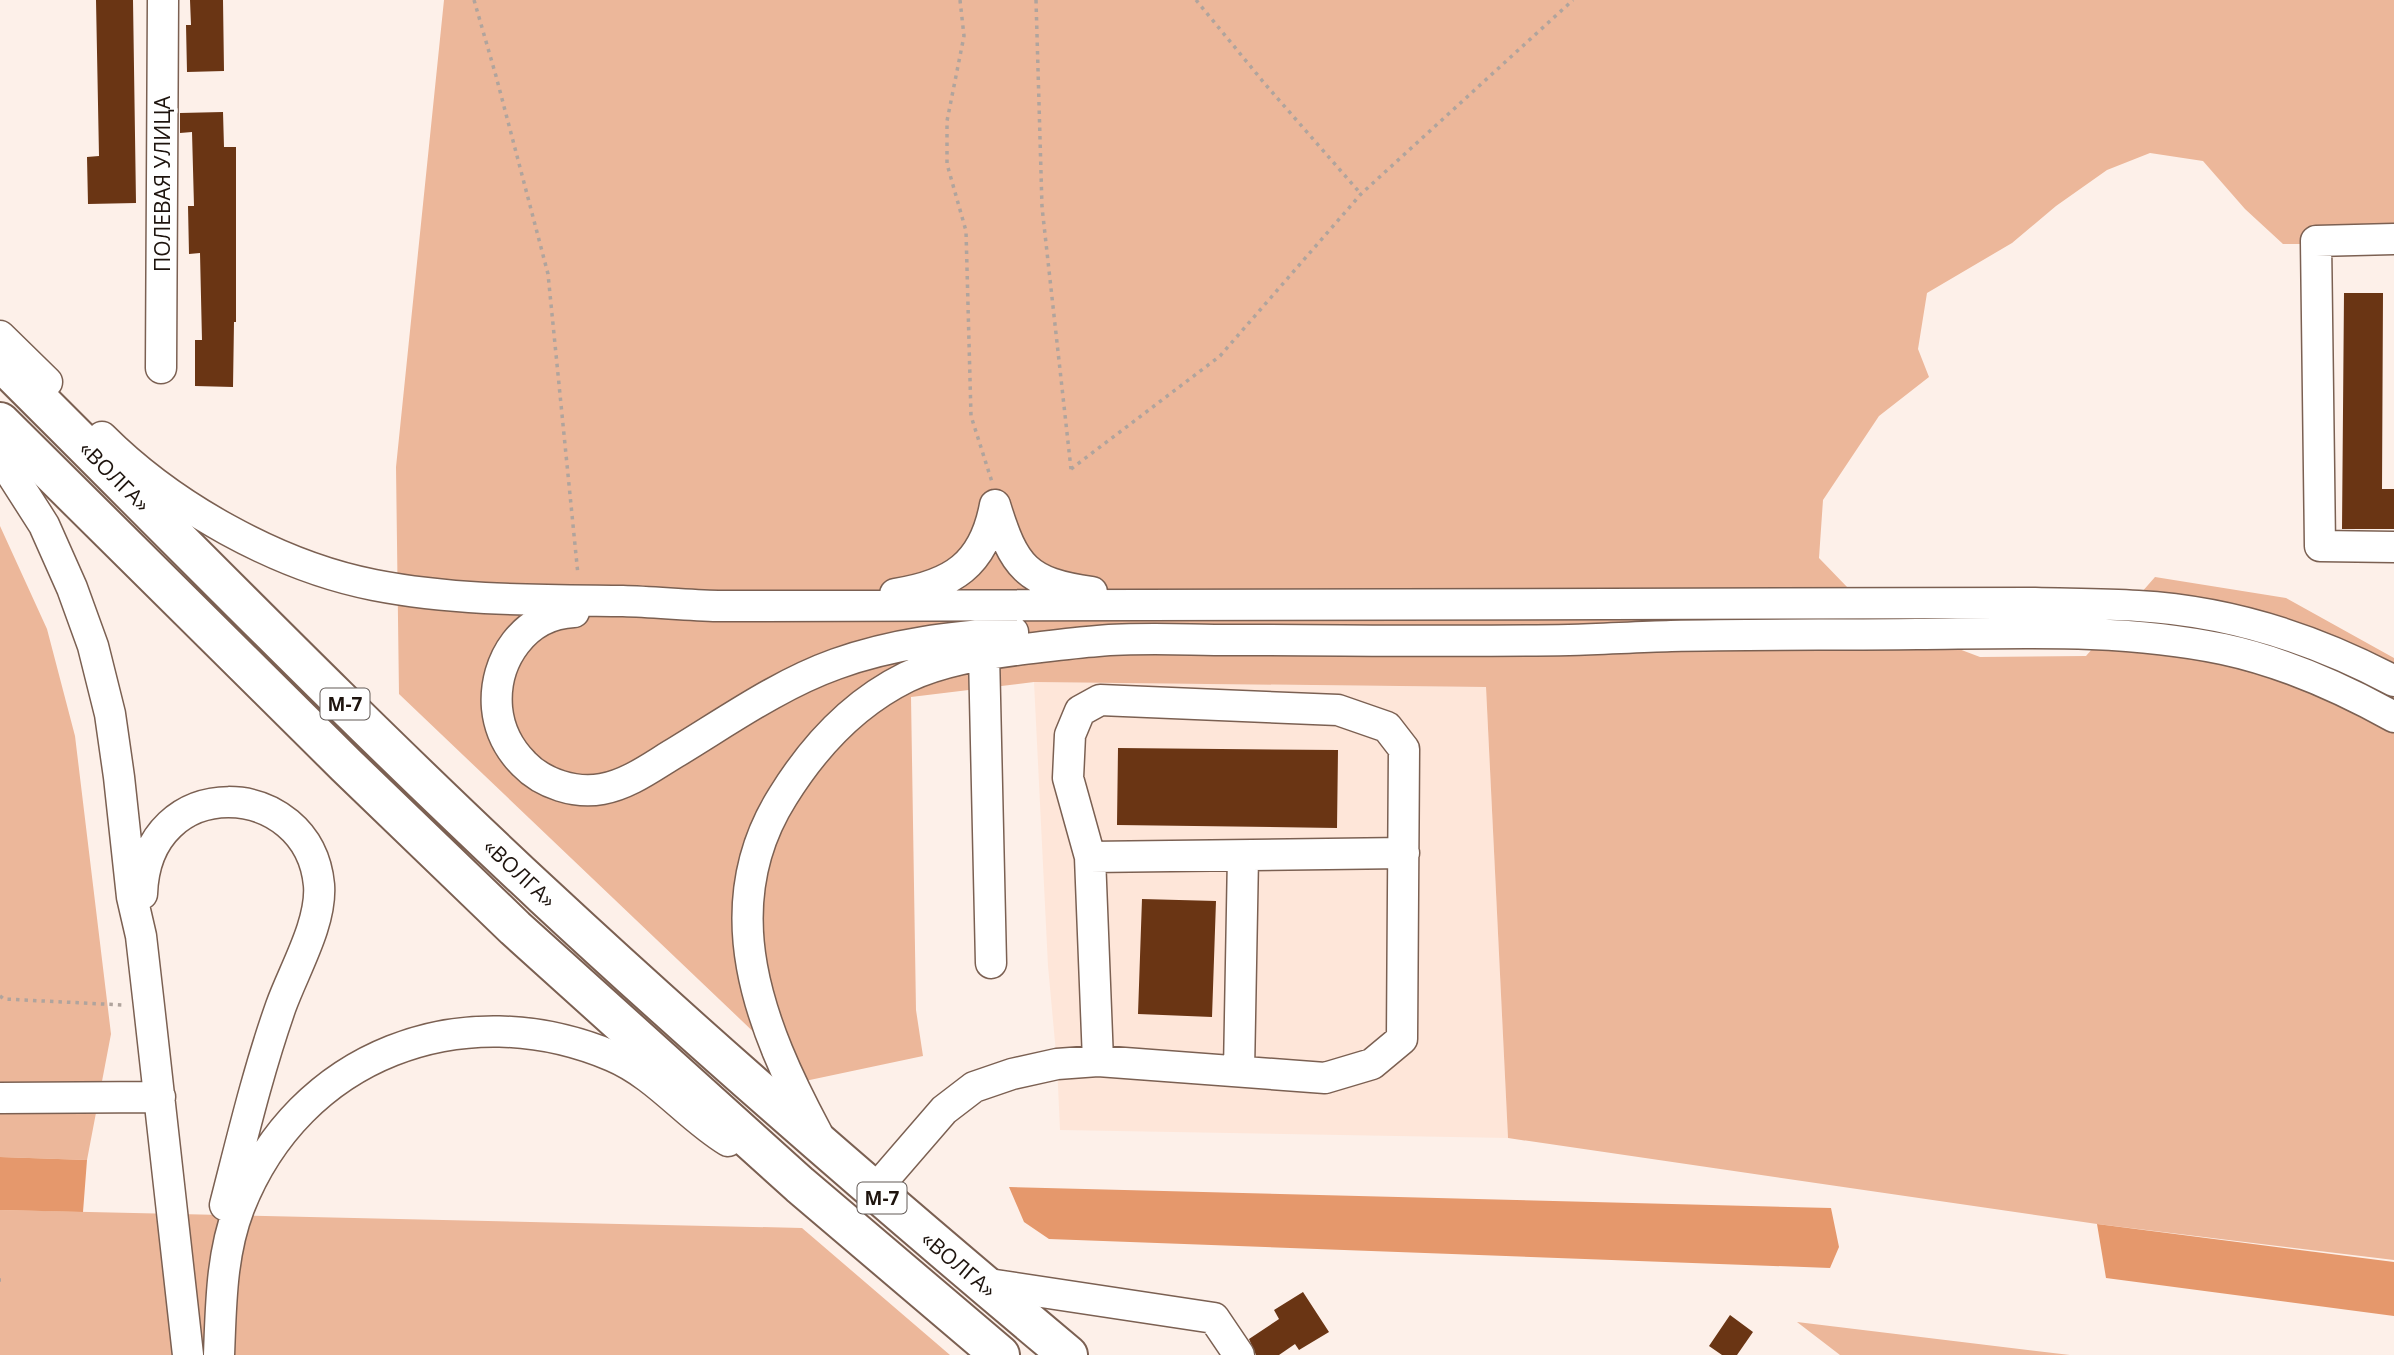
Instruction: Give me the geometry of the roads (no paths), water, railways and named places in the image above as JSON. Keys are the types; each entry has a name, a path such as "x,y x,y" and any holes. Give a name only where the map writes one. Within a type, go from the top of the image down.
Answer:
{"highway":[{"name":"«ВОЛГА»","path":"0,361 457,814 766,1098 1068,1355"},
{"name":"«ВОЛГА»","path":"0,422 346,765 515,928 800,1185 1000,1355"}],"street":[{"name":"ПОЛЕВАЯ УЛИЦА","path":"161,368 163,0"},
{"path":"2394,239 2316,241 2320,546 2394,547"},
{"path":"0,336 124,460 175,497 275,553 332,574 371,585 408,591 518,601 625,601 718,606 2035,603 2139,606 2232,619 2297,637 2357,661 2394,681"},
{"path":"0,456 44,525 72,588 93,646 110,713 120,777 132,897 141,936 188,1355"},
{"path":"828,606 925,589 948,579 967,565 981,547 991,528 995,505 1014,555 1027,570 1042,581 1061,587 1197,606"},
{"path":"718,606 624,613 570,612 542,619 532,626 522,634 508,653 499,678 497,708 503,732 514,755 530,771 549,782 573,789 601,789 633,778 793,682 836,664 881,650 939,638 1025,631 1102,640 1569,640 1672,636 2017,633 2135,636 2226,650 2288,667 2343,689 2394,717"},
{"path":"823,1146 795,1093 756,991 749,956 746,920 749,888 757,850 772,814 798,771 828,734 872,697 908,677 942,664 984,654 1102,640"},
{"path":"984,654 991,963"},
{"path":"874,1191 944,1110 974,1087 1012,1074 1057,1064 1098,1061 1325,1078 1372,1064 1402,1039 1404,749 1387,727 1338,710 1100,700 1080,711 1070,735 1068,778 1090,857 1098,1061"},
{"path":"141,936 142,874 148,854 160,833 176,818 194,808 219,801 260,807 290,827 307,846 315,865 319,887 317,910 281,1005 263,1062 222,1217 213,1268 211,1312 218,1355"},
{"path":"1090,857 1404,853"},
{"path":"1239,1071 1243,856"},
{"path":"218,1355 224,1270 229,1241 238,1210 262,1163 303,1109 330,1085 370,1060 404,1046 440,1036 495,1031 538,1034 569,1040 615,1057 642,1073 718,1135 800,1185"},
{"path":"0,1098 159,1097"},
{"path":"982,1283 1214,1318 1238,1355"},
{"path":"914,1284 980,1355"}]}
